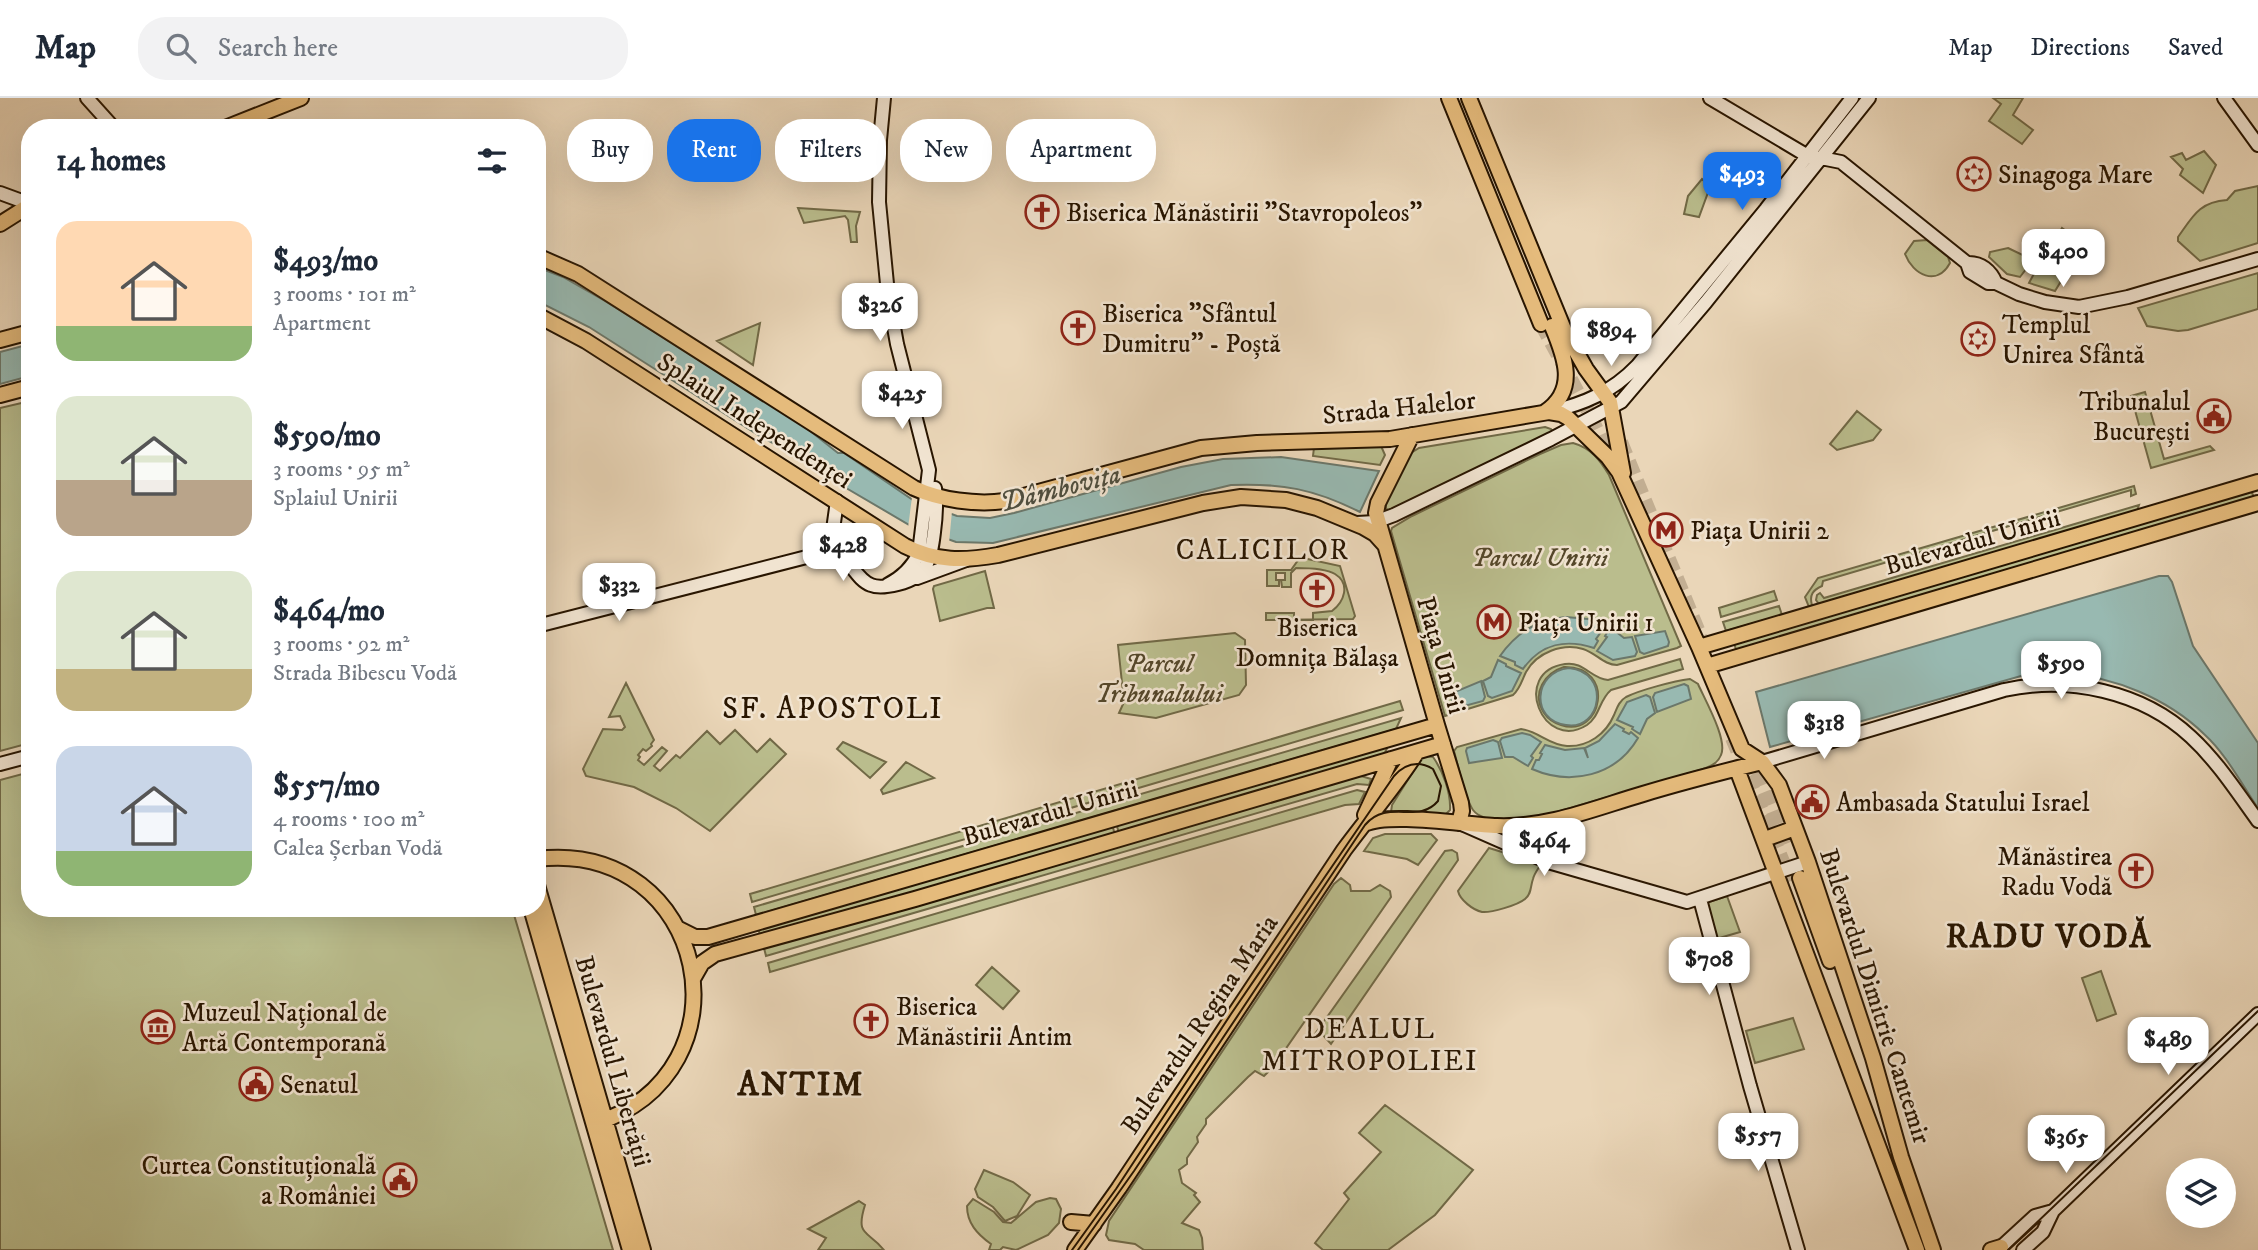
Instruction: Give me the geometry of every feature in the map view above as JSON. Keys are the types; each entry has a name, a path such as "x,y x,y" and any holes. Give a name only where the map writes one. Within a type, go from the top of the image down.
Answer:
{"main road":[{"path":"88,98 106,119"},
{"path":"248,119 301,98"},
{"path":"884,98 879,202 888,294 897,344 929,470 931,499 925,568 910,580"},
{"path":"1449,98 1562,352 1565,368 1564,391 1559,402 1547,412"},
{"path":"1460,98 1488,185 1541,324"},
{"path":"1469,98 1562,326 1586,369 1612,407 1626,484"},
{"path":"1480,98 1564,314"},
{"path":"1710,98 1806,155 1837,160 1847,166 1967,263 1978,262 1982,265 1996,283 2045,302 2088,306 2128,297 2258,258"},
{"path":"1547,412 1579,404 1604,392 1622,380 1645,358 1852,98"},
{"path":"1378,521 1577,426 1623,400 1869,98"},
{"path":"2224,98 2258,145"},
{"path":"0,193 21,201"},
{"path":"0,209 21,206"},
{"path":"0,224 21,210"},
{"name":"Splaiul Independenței","path":"546,260 578,274 931,499 998,502 1196,449 1257,443"},
{"name":"Splaiul Independenței","path":"546,320 586,341 836,502 925,555 949,560 968,560 1006,553 1203,503 1241,497 1305,504 1357,523 1375,534 1384,544"},
{"path":"0,340 21,334"},
{"path":"0,395 21,389"},
{"path":"1547,412 1565,416 1577,426 1608,457 1626,484 1742,750 1762,762"},
{"name":"Strada Halelor","path":"1257,443 1381,439 1547,412"},
{"name":"Piața Unirii","path":"1412,435 1377,506 1378,521 1461,803 1466,816 1484,825"},
{"name":"Bulevardul Unirii","path":"1699,647 2258,482"},
{"path":"830,551 836,502"},
{"name":"Bulevardul Unirii","path":"1707,666 2258,503"},
{"name":"Splaiul Independenței","path":"1357,523 1378,521"},
{"path":"546,624 830,551 839,555 868,584 887,586 968,560"},
{"path":"887,586 925,555"},
{"path":"1362,825 1377,820 1484,825 1543,824 2004,690 2034,685 2076,686 2134,701 2174,722 2209,755 2258,821"},
{"name":"Bulevardul Unirii","path":"679,929 695,937 708,937 1437,725"},
{"name":"Bulevardul Unirii","path":"694,977 702,962 715,954 1443,744"},
{"path":"1737,768 1742,750"},
{"path":"1362,825 1380,807 1417,752"},
{"path":"0,764 21,758"},
{"path":"1362,825 1391,760"},
{"name":"Bulevardul Dimitrie Cantemir","path":"1762,762 1779,785 1808,862 1933,1250"},
{"path":"1362,768 1373,773 1380,785"},
{"name":"Bulevardul Dimitrie Cantemir","path":"1737,768 1917,1250"},
{"name":"Piața Unirii","path":"1459,823 1461,803"},
{"path":"1459,823 1556,864 1685,902 1808,862"},
{"name":"Bulevardul Regina Maria","path":"1080,1247 1362,825"},
{"path":"1765,839 1795,828"},
{"path":"546,858 581,859 615,869 650,892 670,914 679,929 689,953 694,977 695,998 691,1026 673,1066 659,1085 642,1100 622,1113 600,1122"},
{"path":"1885,1161 1796,880 1901,1157"},
{"path":"1700,899 1798,1250"},
{"name":"Bulevardul Libertății","path":"534,917 643,1250"},
{"name":"Bulevardul Libertății","path":"546,917 600,1122 629,1250"},
{"path":"2023,1250 2043,1232 2053,1211 2258,1014"},
{"path":"1997,1249 2035,1216 2053,1211"},
{"path":"1071,1222 1094,1224"}],"green space":[{"path":"1993,98 2023,98 2013,115 2033,130 2022,144 1989,121 2001,104"},
{"path":"2204,151 2216,165 2203,193 2180,175 2183,169 2171,157 2182,153 2186,160"},
{"path":"1702,179 1710,187 1699,217 1684,214 1688,196"},
{"path":"2258,186 2258,243 2200,261 2178,241 2188,223 2203,207 2227,200 2235,191"},
{"path":"798,208 860,212 856,226 857,242 851,242 845,216 804,223"},
{"path":"2062,228 2088,247 2055,291 2029,283 2053,238 2056,239"},
{"path":"1927,240 1948,257 1950,263 1939,275 1919,272 1905,254 1914,241"},
{"path":"2008,248 2033,260 2020,277 2007,274 1989,257 1990,252"},
{"path":"2258,273 2258,309 2188,330 2147,326 2138,308"},
{"path":"760,323 753,365 717,341"},
{"path":"2145,392 2164,459 2210,446 2214,450 2151,468 2131,396"},
{"path":"21,403 21,745 0,751 0,408"},
{"path":"1857,411 1881,430 1873,440 1837,450 1830,444"},
{"name":"Parcul Unirii","path":"1545,427 1553,432 1389,512 1386,508 1411,453 1419,448"},
{"name":"Parcul Unirii","path":"1573,443 1594,455 1609,475 1681,646 1617,665 1583,649 1559,648 1544,654 1531,665 1513,695 1445,716 1392,528 1540,454"},
{"path":"1381,446 1385,455 1380,465 1313,456 1314,448"},
{"path":"2134,486 2136,494 2131,496 2131,490 1823,581 1822,586 1812,593 1812,605 1809,607 1805,597 1818,578"},
{"path":"2251,491 2255,499 1737,653 1734,643"},
{"path":"2139,505 2137,511 1819,604 1816,600 1820,593 1824,598"},
{"path":"1303,558 1340,566 1355,616 1353,619 1313,619 1313,613 1332,611 1340,603 1344,588 1340,578 1326,571 1296,568 1291,573 1291,587 1282,587 1281,580 1285,580 1285,573 1276,573 1279,586 1267,586 1267,570 1291,570 1299,559"},
{"path":"985,571 994,608 940,621 934,586"},
{"path":"1774,591 1777,600 1721,617 1719,608"},
{"path":"1779,606 1782,615 1726,631 1723,622"},
{"path":"1266,613 1294,613 1294,620 1266,620"},
{"name":"Parcul Tribunalului","path":"1235,633 1245,640 1246,685 1239,695 1156,718 1119,713 1124,702 1118,645"},
{"path":"1680,659 1683,669 1611,690 1591,721 1571,731 1557,728 1546,720 1539,708 1536,694 1539,681 1548,670 1572,664 1608,680","holes":["1564,667 1581,670 1592,678 1597,689 1598,701 1594,713 1586,722 1575,726 1556,723 1549,719 1540,706 1542,685 1551,674"]},
{"path":"1690,679 1698,684 1721,740 1721,755 1711,765 1543,816 1496,820 1479,815 1470,805 1454,751 1457,747 1521,729 1561,745 1575,746 1589,742 1611,722 1626,697 1657,686"},
{"path":"626,683 654,740 652,746 646,751 643,749 638,755 638,760 644,765 662,747 667,751 654,766 660,771 676,755 680,758 707,731 720,744 735,730 757,752 770,739 786,754 710,831 676,808 634,787 586,776 583,769 603,729 622,730 625,727 620,716 609,717"},
{"path":"1400,701 1403,710 752,902 750,894"},
{"path":"1401,718 1396,729 756,915 754,907"},
{"path":"843,742 886,762 870,778 837,749"},
{"path":"1389,744 1383,757 1119,833 1116,823"},
{"path":"1426,756 1433,757 1443,775 1448,789 1450,810 1444,816 1391,812 1392,805 1421,759"},
{"path":"906,762 934,778 883,794 881,790"},
{"path":"21,774 21,917 515,917 613,1250 0,1250 0,780"},
{"path":"1355,776 1371,779 1369,785 1357,784 766,956 764,948"},
{"path":"1357,790 1365,792 1359,804 1345,805 770,972 768,963"},
{"path":"1112,824 1115,835 761,938 758,928"},
{"path":"1385,834 1431,834 1437,840 1418,865 1407,859 1364,851 1373,838"},
{"path":"1489,848 1541,864 1525,899 1504,908 1482,912 1467,904 1458,891"},
{"path":"1452,850 1457,853 1458,860 1331,1044 1322,1034 1315,1034 1445,851"},
{"path":"1341,878 1350,885 1351,891 1370,891 1380,885 1390,891 1391,897 1280,1057 1266,1069 1268,1072 1264,1076 1255,1071 1206,1119 1206,1124 1197,1137 1198,1142 1187,1158 1187,1164 1179,1170 1182,1183 1196,1193 1194,1195 1200,1202 1182,1223 1199,1230 1203,1250 1144,1250 1135,1244 1109,1240 1106,1235 1109,1221 1334,884"},
{"path":"1727,896 1740,932 1716,939 1706,903"},
{"path":"992,967 1019,991 1003,1009 976,985"},
{"path":"2101,971 2116,1014 2097,1021 2082,978"},
{"path":"1793,1018 1804,1049 1755,1063 1746,1031"},
{"path":"1385,1105 1473,1170 1435,1215 1388,1250 1323,1250 1315,1243 1349,1199 1344,1193 1381,1152 1359,1133"},
{"path":"984,1170 1013,1182 1030,1195 1017,1216 1005,1221 993,1207 978,1197 975,1189"},
{"path":"973,1199 994,1212 1003,1222 1011,1223 1036,1202 1056,1199 1061,1209 1059,1223 1048,1235 1016,1250 1003,1247 1000,1250 989,1250 991,1244 974,1228 967,1212 967,1206"},
{"path":"859,1201 865,1205 862,1228 884,1250 818,1250 826,1238 808,1229"}],"water":[{"path":"546,270 605,301 800,423 838,453 844,453 913,500 957,516 990,518 1014,513 1181,467 1223,459 1281,457 1379,471 1360,512 1328,498 1297,489 1266,485 1231,485 993,543 956,542 911,526 829,478 589,327 546,306"},
{"path":"21,346 21,378 0,384 0,352"},
{"path":"2159,576 2168,576 2172,582 2193,646 2258,743 2258,808 2219,750 2189,721 2157,700 2139,692 2083,675 2059,673 2021,676 1770,747 1756,692"},
{"path":"1566,617 1588,619 1606,625 1596,639 1598,641 1594,648 1574,644 1555,645 1538,653 1523,669 1515,665 1515,662 1500,656 1513,640 1528,629 1546,621"},
{"path":"1610,627 1624,638 1632,637 1637,652 1635,656 1613,660 1597,651 1607,637 1605,636"},
{"path":"1665,631 1668,646 1644,654 1640,652 1635,636"},
{"path":"1498,660 1521,673 1512,691 1492,698 1488,696 1483,681 1491,677"},
{"path":"1569,668 1582,672 1591,679 1597,700 1588,719 1578,724 1566,725 1546,715 1540,696 1548,678 1557,671"},
{"path":"1481,681 1485,697 1483,701 1454,707 1450,694"},
{"path":"1684,684 1688,686 1691,699 1657,712 1653,697 1655,693"},
{"path":"1646,695 1650,697 1655,713 1647,719 1640,734 1632,729 1633,727 1617,720 1627,702"},
{"path":"1615,724 1638,738 1629,751 1605,769 1577,777 1562,777 1532,769 1545,745 1565,750 1584,748 1588,758 1585,748 1599,741"},
{"path":"1522,733 1541,742 1531,756 1533,758 1528,766 1513,757 1505,757 1500,741 1502,738"},
{"path":"1493,740 1498,742 1502,758 1469,763 1467,748"}],"pier":[{"path":"912,497 952,511 949,543 908,528"}],"tunnel":[{"path":"1541,324 1611,459"},
{"path":"1621,442 1701,637"},
{"path":"1732,738 1791,881"},
{"path":"1749,753 1786,844"}],"tram line":[{"path":"1072,1250 1116,1189 1231,1014 1394,776 1412,765 1433,769 1441,786 1438,801 1421,811 1383,813 1365,825 1134,1171 1078,1250"},
{"path":"2008,1250 2258,1011"}],"place":[{"name":"Sinagoga Mare","path":"1974,174"},
{"name":"Biserica Mănăstirii \"Stavropoleos\"","path":"1042,212"},
{"name":"Biserica \"Sfântul Dumitru\" - Poștă","path":"1078,328"},
{"name":"Templul Unirea Sfântă","path":"1978,339"},
{"name":"Tribunalul București","path":"2214,416"},
{"name":"Piața Unirii 2","path":"1666,530"},
{"name":"Biserica Domnița Bălașa","path":"1317,590"},
{"name":"Piața Unirii 1","path":"1494,622"},
{"name":"Ambasada Statului Israel","path":"1812,802"},
{"name":"Mănăstirea Radu Vodă","path":"2136,871"},
{"name":"Biserica Mănăstirii Antim","path":"871,1021"},
{"name":"Muzeul Național de Artă Contemporană","path":"158,1027"},
{"name":"Senatul","path":"256,1084"},
{"name":"Curtea Constituțională a României","path":"400,1180"}],"district":[{"name":"CALICILOR","path":"1263,549"},
{"name":"SF. APOSTOLI","path":"833,708"},
{"name":"RADU VODĂ","path":"2049,935"},
{"name":"DEALUL MITROPOLIEI","path":"1370,1044"},
{"name":"ANTIM","path":"801,1083"}],"water label":[{"name":"Dâmbovița","path":"1060,487"}]}
